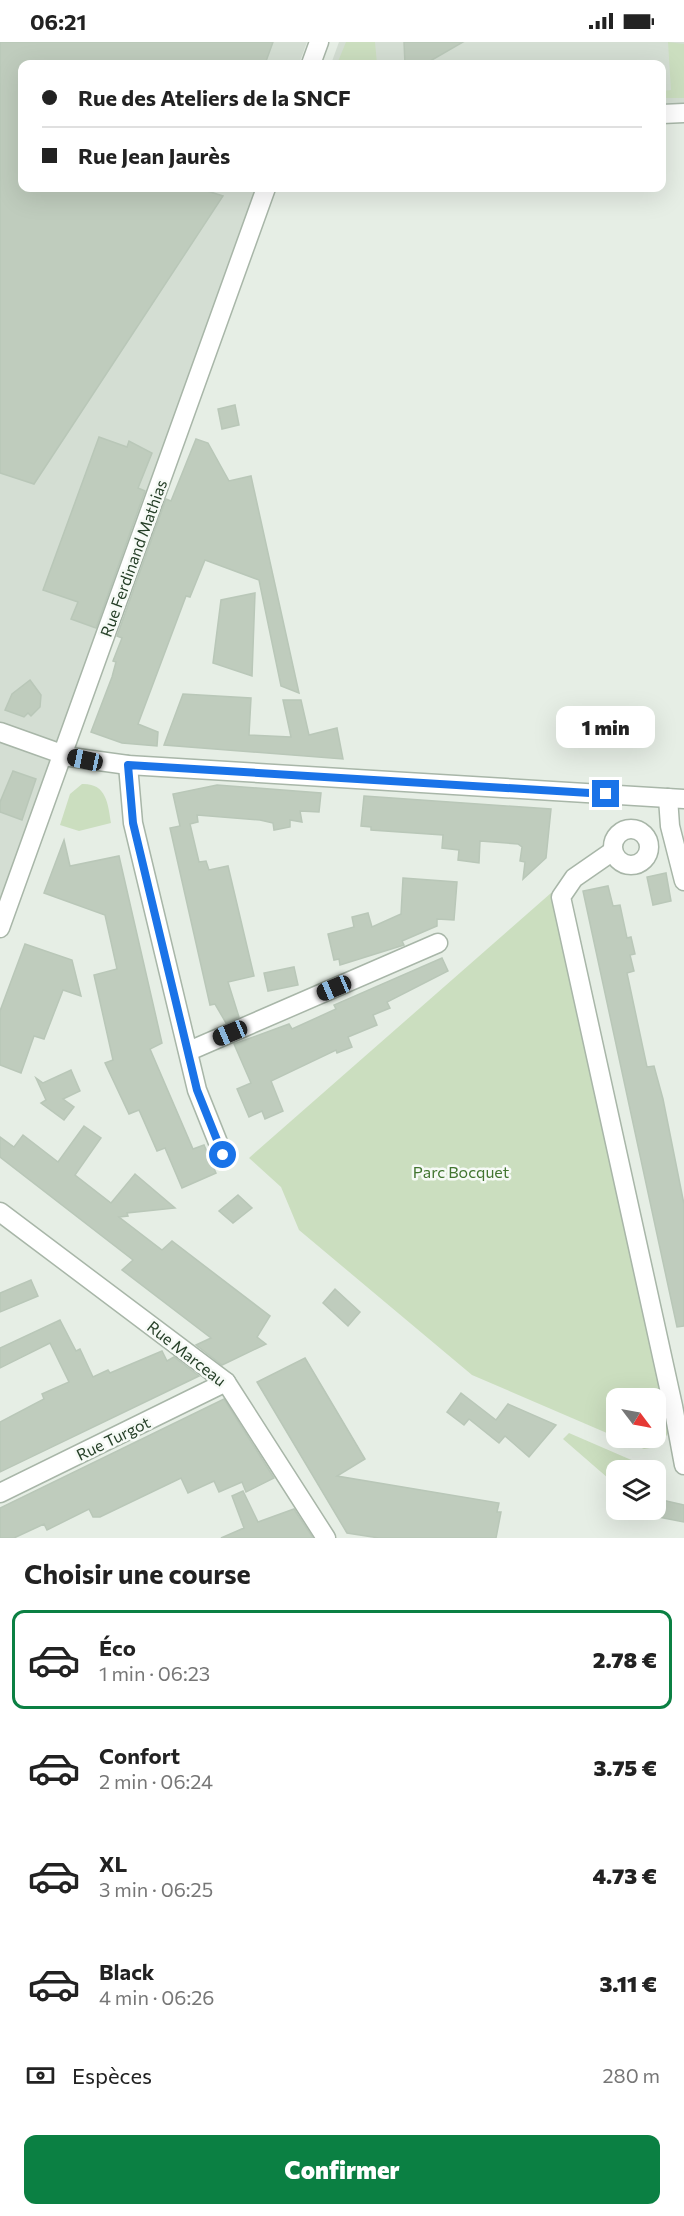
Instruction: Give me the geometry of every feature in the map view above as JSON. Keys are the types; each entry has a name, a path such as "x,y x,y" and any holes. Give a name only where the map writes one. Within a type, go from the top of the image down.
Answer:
{"street":[{"path":"312,60 319,42"},
{"path":"666,114 684,113"},
{"name":"Rue Ferdinand Mathias","path":"0,928 265,192"},
{"path":"0,732 85,760 128,765 676,798 670,826 684,881"},
{"path":"128,765 133,823 202,1106 223,1155"},
{"path":"613,851 574,878 561,897 674,1406 684,1465"},
{"path":"189,1051 438,943"},
{"name":"Rue Marceau","path":"0,1212 226,1382 326,1538"},
{"name":"Rue Turgot","path":"0,1493 226,1382"}],"shaded area":[{"path":"0,42 307,42 300,60 18,60 18,192 255,192 0,900"},
{"path":"339,42 684,42 684,103 666,104 666,60 332,60"}],"green space":[{"path":"346,42 375,42 377,60 339,60"},
{"path":"668,42 684,44 684,98 666,98 666,91 671,90"},
{"path":"82,784 96,787 101,791 107,802 111,823 79,831 60,825 70,794"},
{"name":"Parc Bocquet","path":"551,893 661,1388 606,1388 606,1433 472,1375 299,1230 281,1187 249,1158"},
{"name":"Parc Bocquet","path":"666,1411 670,1429 666,1437"},
{"path":"569,1433 631,1460 606,1460 606,1476 563,1439"}],"building":[{"path":"0,42 273,42 266,60 18,60 18,192 210,192 223,196 34,484 0,473"},
{"path":"404,42 463,42 432,60 405,60"},
{"path":"235,405 239,425 222,429 218,409"},
{"path":"99,437 127,447 129,441 152,453 138,488 145,491 96,628 71,619 78,602 43,590"},
{"path":"196,439 208,443 229,481 251,476 299,693 281,686 259,580 205,560 190,597 186,596 138,724 158,732 157,746 122,743 91,732 112,677 116,662 113,661 122,638 117,636 166,499 171,501"},
{"path":"255,593 252,676 213,663 221,600"},
{"path":"30,680 41,695 40,707 31,716 28,713 24,717 5,710 12,694"},
{"path":"183,694 251,698 249,735 291,737 283,700 301,700 309,735 337,728 343,759 164,745"},
{"path":"13,771 36,779 22,820 0,812 0,802"},
{"path":"217,785 321,793 319,812 300,811 302,822 290,820 290,827 274,830 273,823 260,820 197,815 198,822 190,824 199,862 206,861 209,870 228,866 254,976 228,982 239,1017 226,1023 215,1004 210,1005 170,828 180,826 173,794"},
{"path":"364,796 551,809 546,858 523,879 525,862 520,861 522,847 518,844 480,841 479,863 458,860 459,850 442,848 443,835 371,830 371,827 361,826"},
{"path":"64,840 70,866 119,856 162,1043 150,1049 193,1149 204,1145 216,1173 182,1188 165,1148 157,1151 139,1110 129,1114 105,1063 113,1060 94,975 117,969 105,915 44,893"},
{"path":"666,873 671,901 653,905 647,877"},
{"path":"403,878 457,882 454,920 437,919 437,926 402,941 404,945 340,965 339,959 334,960 328,934 354,927 352,917 368,913 372,927 401,914"},
{"path":"608,886 613,906 620,905 627,938 631,937 635,954 630,955 634,971 627,973 647,1067 654,1066 663,1099 684,1204 684,1326 677,1327 583,891"},
{"path":"25,944 72,960 81,996 63,990 44,1039 34,1036 21,1073 0,1065 0,1011"},
{"path":"442,958 448,971 387,1002 390,1008 373,1015 377,1025 348,1037 352,1047 337,1053 336,1050 271,1081 283,1111 265,1119 262,1111 249,1117 237,1089 251,1083 234,1044 289,1024 292,1029 336,1009 334,1005"},
{"path":"294,967 298,985 268,991 264,973"},
{"path":"71,1070 80,1091 63,1099 74,1107 64,1120 41,1103 46,1100 36,1078 43,1083"},
{"path":"84,1126 101,1138 75,1175 111,1203 135,1174 175,1208 127,1213 128,1216 119,1217 162,1250 172,1241 270,1316 257,1337 266,1344 222,1365 196,1345 211,1338 122,1270 133,1260 0,1157 0,1137 14,1147 23,1135 58,1162"},
{"path":"238,1195 252,1208 233,1223 219,1211"},
{"path":"31,1280 38,1296 0,1312 0,1293"},
{"path":"335,1289 360,1312 348,1326 323,1303"},
{"path":"60,1320 76,1351 80,1349 93,1377 108,1370 110,1373 162,1351 167,1361 174,1357 199,1376 0,1472 0,1422 44,1399 42,1394 69,1382 50,1343 0,1368 0,1348"},
{"path":"305,1358 365,1459 337,1476 499,1503 497,1512 501,1512 496,1538 379,1538 347,1533 257,1382"},
{"path":"461,1393 496,1420 508,1404 556,1425 529,1457 505,1436 499,1443 469,1419 464,1425 447,1412"},
{"path":"224,1399 274,1478 246,1492 242,1482 219,1492 214,1481 188,1493 181,1478 100,1517 93,1517 89,1509 47,1530 44,1524 14,1538 0,1538 0,1508"},
{"path":"243,1491 258,1522 294,1509 313,1538 221,1538 244,1528 232,1496"},
{"path":"666,1501 684,1505 684,1522 666,1519"}],"route":[{"path":"223,1155 197,1090 133,823 128,765 606,794"}]}
